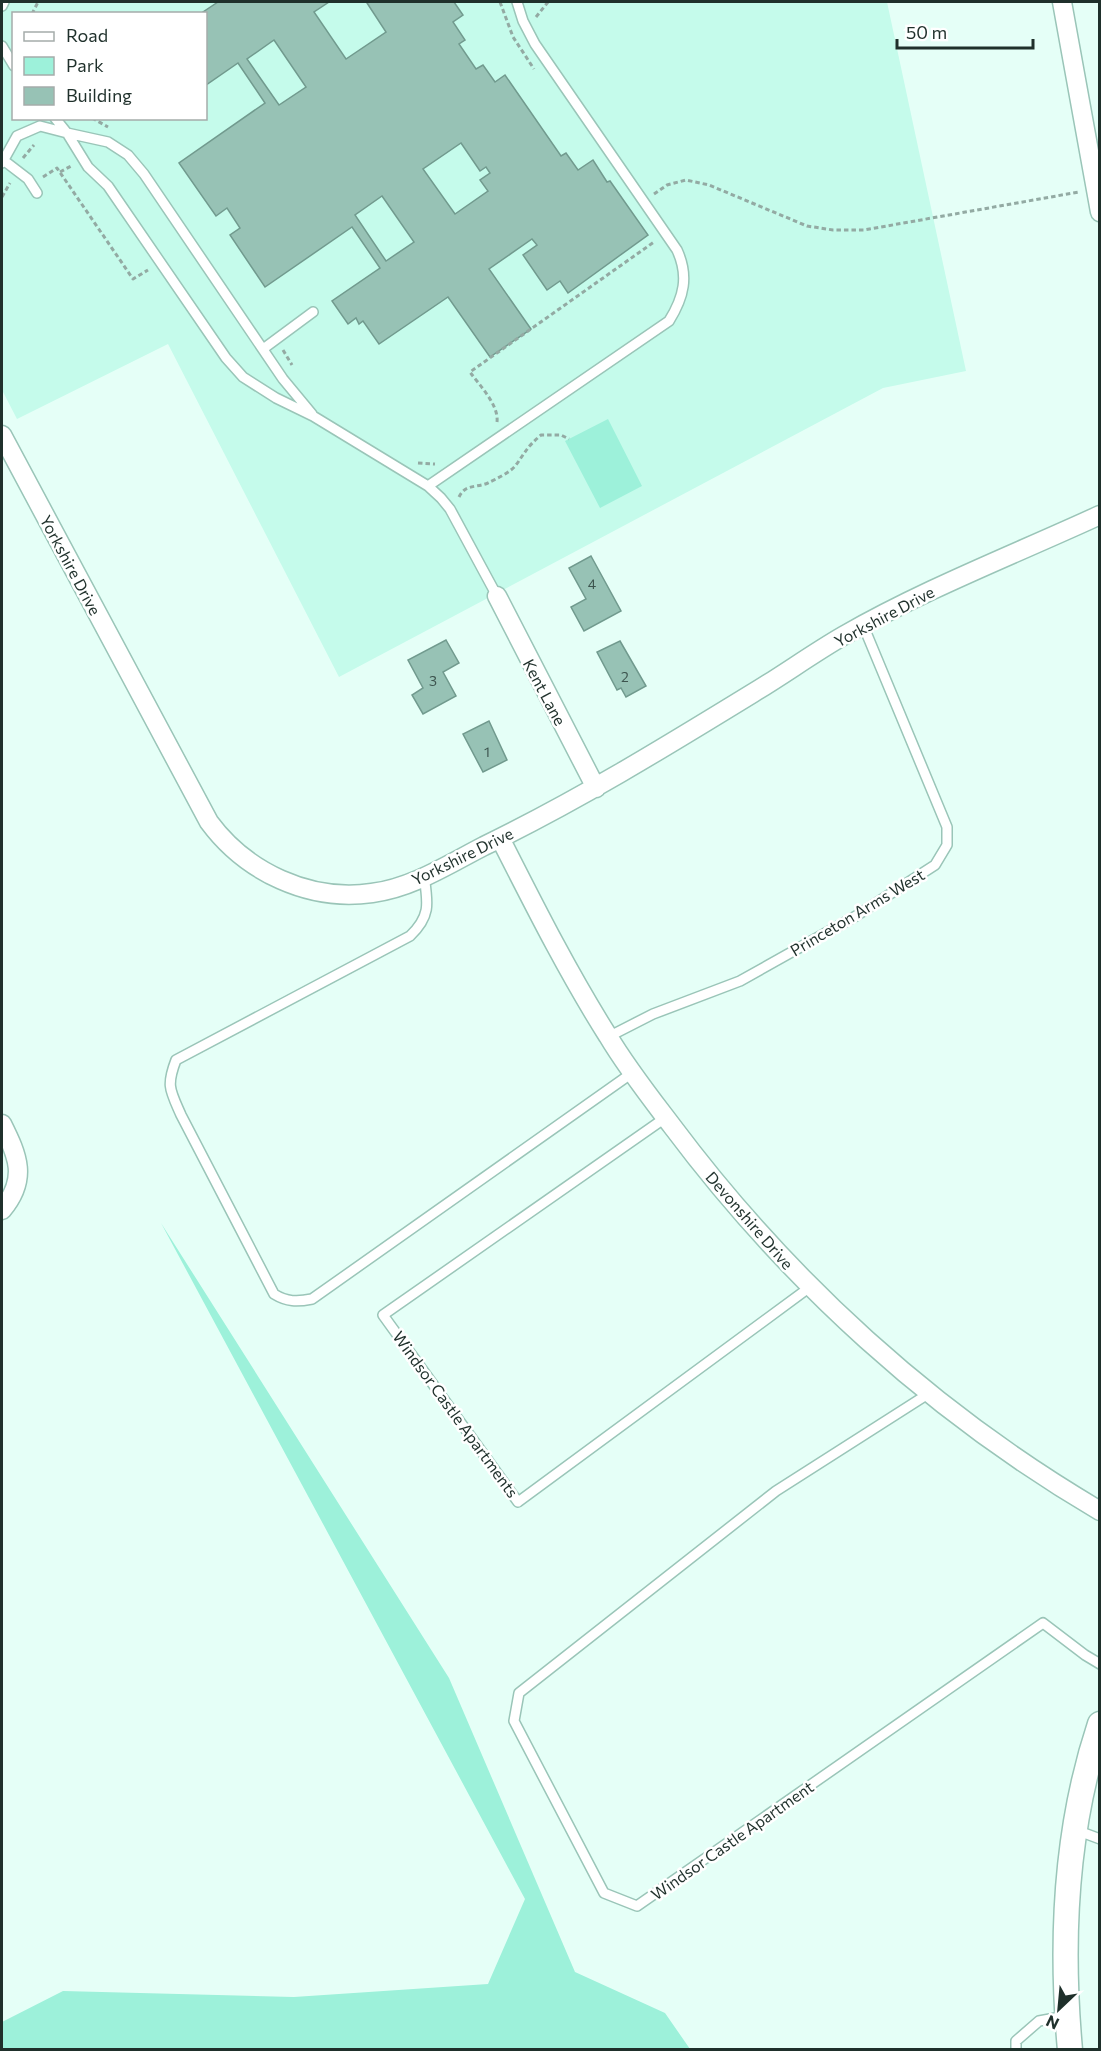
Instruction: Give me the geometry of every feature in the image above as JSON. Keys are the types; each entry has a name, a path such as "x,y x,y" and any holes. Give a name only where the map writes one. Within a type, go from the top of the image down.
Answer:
{"street":[{"path":"1062,2 1100,212"},
{"name":"Yorkshire Drive","path":"2,435 209,822 221,839 264,872 314,892 343,895 372,893 398,887 500,838 596,788 863,625 955,580 1100,515"},
{"name":"Kent Lane","path":"497,596 596,788"},
{"name":"Devonshire Drive","path":"500,838 563,960 608,1037 665,1118 752,1226 810,1287 928,1394 1007,1452 1100,1511"},
{"path":"2,1124 16,1152 18,1172 15,1188 2,1210"},
{"path":"1070,2049 1065,1937 1067,1884 1074,1830 1090,1751 1100,1724"}],"lane":[{"path":"2,6 4,2"},
{"path":"428,486 669,321 678,306 683,286 684,266 677,250 535,44 517,2"},
{"path":"2,46 12,63"},
{"path":"57,120 88,167 108,186 226,358 243,377 276,398 313,416 428,486 450,509 497,596"},
{"path":"37,193 28,179 2,161 18,136 39,126 108,142 128,155 144,174 283,379 313,416"},
{"path":"263,349 313,312"},
{"name":"Princeton Arms West","path":"608,1037 653,1014 740,981 856,916 935,865 947,845 947,827 863,625"},
{"path":"424,876 428,905 424,918 410,936 176,1060 169,1086 181,1115 274,1294 283,1300 298,1302 312,1299 632,1073"},
{"name":"Windsor Castle Apartments","path":"665,1118 383,1315 518,1502 810,1287"},
{"name":"Windsor Castle Apartment","path":"928,1394 776,1491 519,1693 514,1721 604,1893 637,1906 1043,1623 1100,1664"},
{"path":"1074,1830 1100,1839"},
{"path":"1016,2049 1016,2042 1039,2021 1067,2016"}],"path":[{"path":"500,2 513,37 539,77"},
{"path":"535,18 548,2"},
{"path":"22,160 29,148 38,141"},
{"path":"60,173 73,165 67,157"},
{"path":"42,177 57,168 133,279 148,270"},
{"path":"654,194 668,185 686,180 709,185 807,226 833,230 864,230 1095,190"},
{"path":"2,197 10,183"},
{"path":"494,427 498,420 497,413 470,372 655,243 649,234"},
{"path":"282,348 296,372"},
{"path":"459,497 462,490 485,484 516,466 527,448 541,435 561,435 569,439"},
{"path":"414,462 435,464"}],"shaded area":[{"path":"2,2 887,2 966,371 883,388 339,677 168,344 17,419 2,390"}],"green space":[{"path":"608,419 642,486 600,508 565,441"},
{"path":"161,1223 449,1678 575,1972 665,2013 690,2049 2,2049 2,2022 63,1991 294,1997 488,1984 525,1899"}],"building":[{"path":"218,2 329,2 314,12 346,59 386,32 367,3 454,2 463,15 453,22 465,40 459,44 476,69 483,65 495,82 505,75 561,156 566,153 578,170 593,160 648,235 568,293 560,281 547,290 523,255 537,245 532,239 489,269 531,329 490,357 448,297 379,344 363,321 359,324 356,318 348,324 332,301 380,268 352,227 265,287 230,235 240,228 227,208 216,216 179,163 265,103 238,63 207,84 207,12 203,12","holes":["274,40 306,87 279,105 247,59","461,143 480,171 486,167 490,173 480,180 488,191 455,214 423,169","382,196 414,242 386,261 355,215"]},
{"path":"591,556 621,611 584,631 571,607 586,599 569,568"},
{"path":"446,640 459,663 443,672 456,696 423,714 412,695 423,688 408,660"},
{"path":"620,641 646,686 626,697 621,688 617,690 597,652"},
{"path":"489,721 507,760 483,772 463,734"}]}
